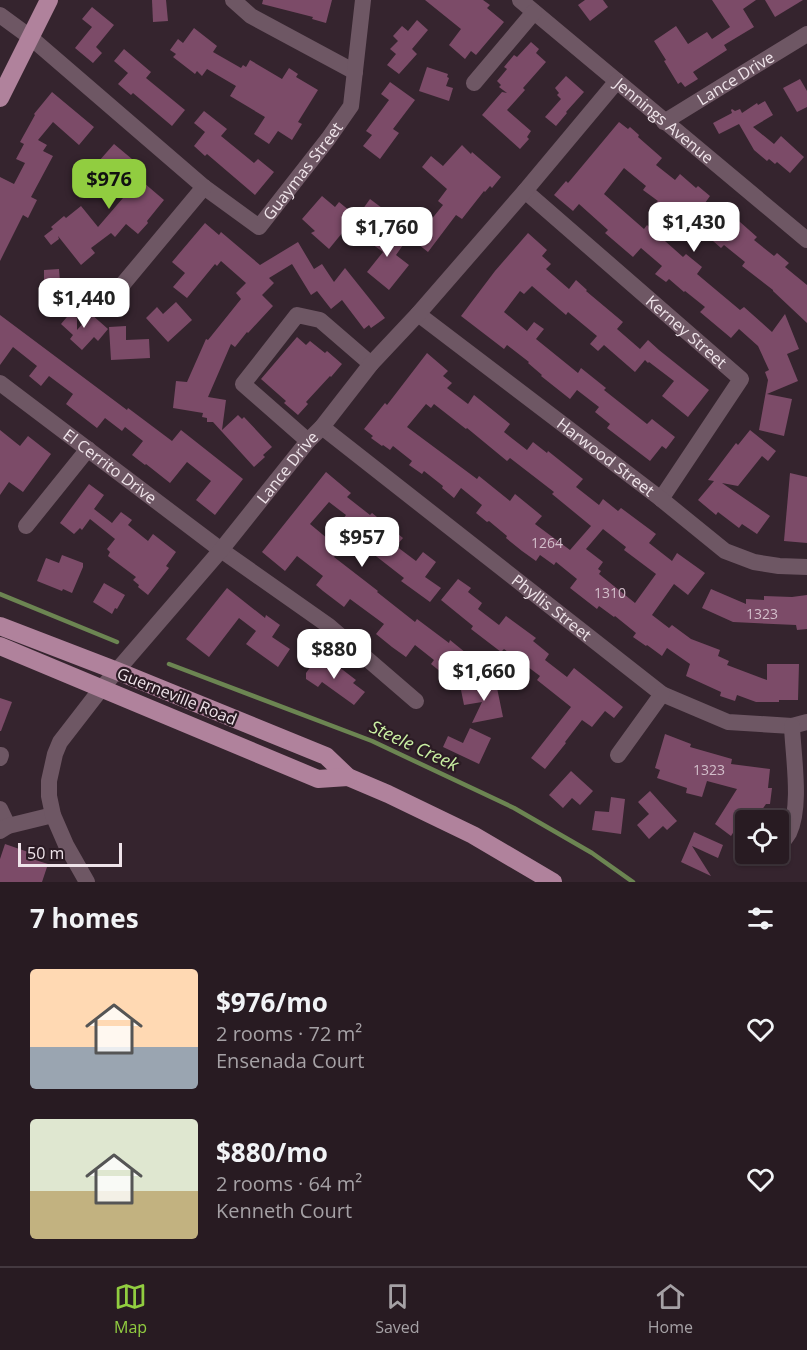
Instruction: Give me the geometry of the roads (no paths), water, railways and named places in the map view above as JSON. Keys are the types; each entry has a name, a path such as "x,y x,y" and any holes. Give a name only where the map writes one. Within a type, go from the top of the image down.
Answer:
{"main road":[{"path":"0,98 49,0"},
{"name":"Guerneville Road","path":"0,626 326,756 348,777 473,835 553,882"},
{"name":"Guerneville Road","path":"0,646 318,779 348,777"}],"street":[{"path":"232,0 251,16 355,72"},
{"name":"Guaymas Street","path":"0,15 204,187 259,227 351,106 363,0"},
{"name":"Jennings Avenue","path":"520,0 807,240"},
{"path":"474,83 534,12"},
{"name":"Lance Drive","path":"664,122 807,34"},
{"name":"Lance Drive","path":"87,882 52,815 49,782 60,742 101,689 221,550 371,364 418,314 525,191 617,81"},
{"path":"123,284 204,187"},
{"name":"Kerney Street","path":"525,191 741,379 661,499"},
{"name":"Harwood Street","path":"418,314 661,499 725,551 754,562 807,567"},
{"path":"308,441 243,384 297,315 320,320 371,364"},
{"name":"El Cerrito Drive","path":"0,383 221,550 329,626 416,701"},
{"name":"Phyllis Street","path":"322,427 662,694 728,722 799,724"},
{"path":"26,526 88,449"},
{"path":"618,755 662,694"},
{"path":"789,834 796,806 799,724"},
{"path":"0,809 4,828 52,815"}],"waterway":[{"name":"Steele Creek","path":"0,594 117,642"},
{"name":"Steele Creek","path":"169,664 372,741 514,808 592,853 633,882"}]}
